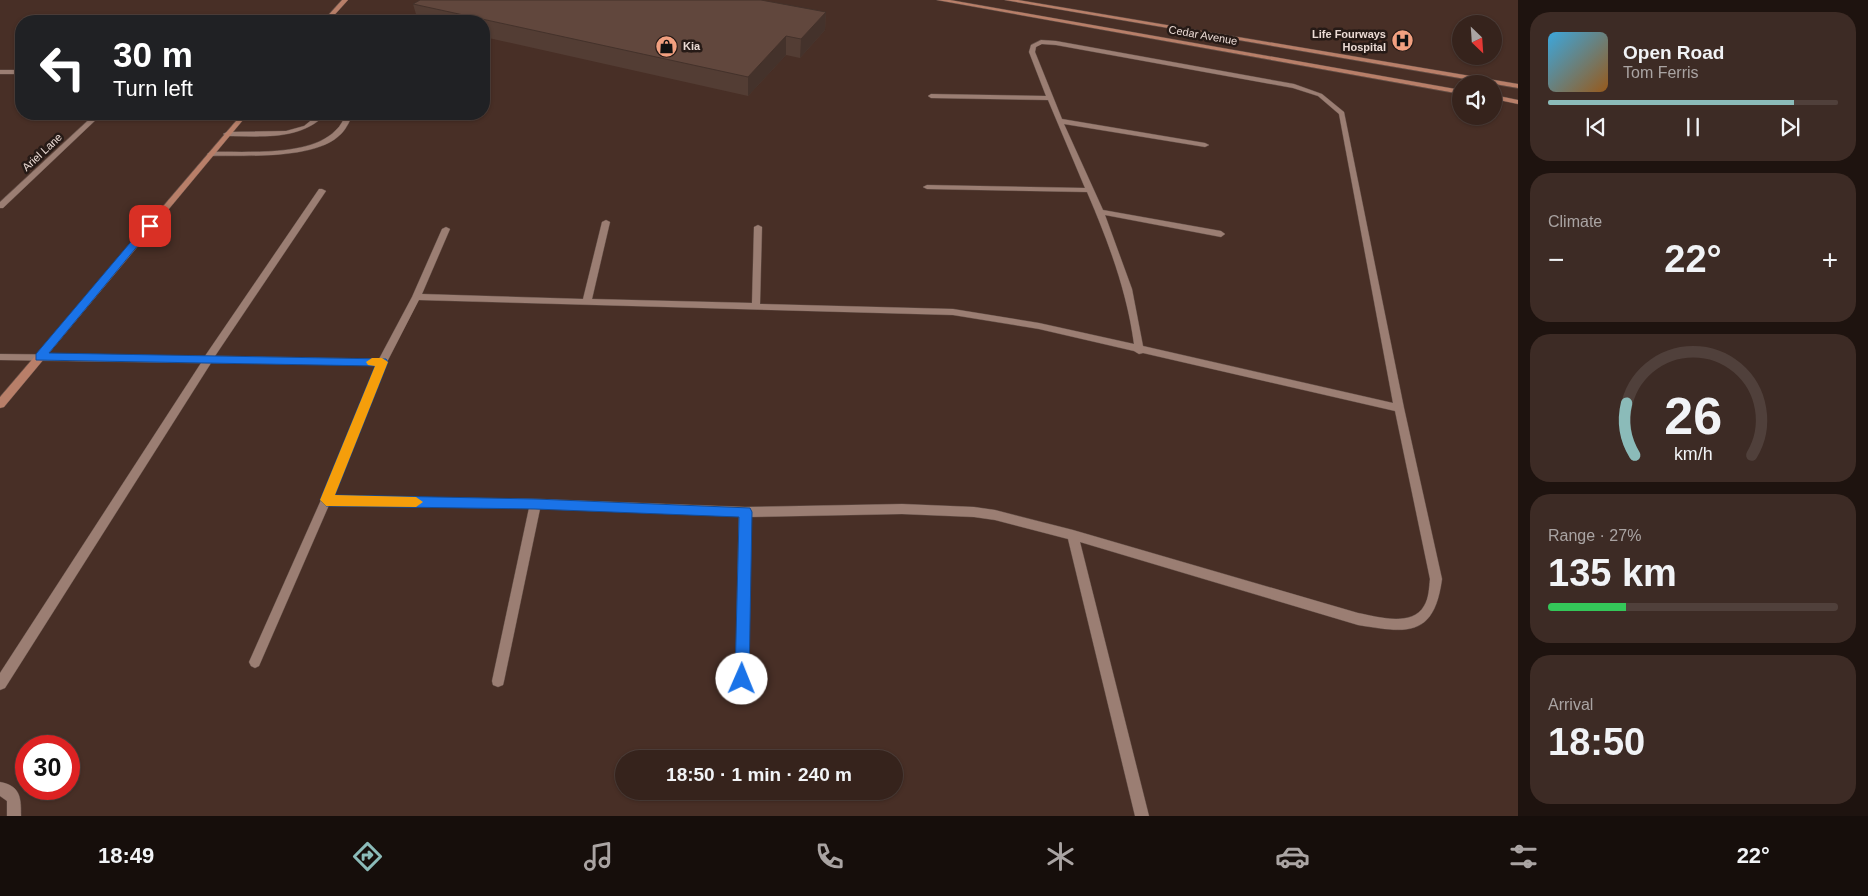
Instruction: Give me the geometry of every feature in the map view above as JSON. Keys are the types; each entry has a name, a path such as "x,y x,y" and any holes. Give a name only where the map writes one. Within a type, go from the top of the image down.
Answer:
{"main road":[{"path":"331,15 345,0"},
{"name":"Cedar Avenue","path":"940,0 1452,90"},
{"name":"Cedar Avenue","path":"1008,0 1518,86"},
{"path":"1502,99 1518,102"},
{"path":"0,404 240,120"}],"street":[{"path":"326,500 535,504 745,512 902,509 974,512 995,515 1073,535 1358,619 1390,624 1411,623 1425,617 1435,601 1436,579 1399,408 1346,123 1342,113 1336,105 1320,95 1294,86 1041,42 1033,46 1032,52 1049,98 1061,121 1100,212 1129,291 1139,351"},
{"path":"0,72 15,72"},
{"path":"931,96 1049,98"},
{"name":"Ariel Lane","path":"0,206 93,120"},
{"path":"227,134 286,133 306,127 315,120"},
{"path":"211,154 293,150 317,145 337,134 346,120"},
{"path":"1061,121 1205,145"},
{"path":"927,187 1090,190"},
{"path":"0,684 209,358 322,191"},
{"path":"1100,212 1220,234"},
{"path":"586,300 606,222"},
{"path":"756,305 758,228"},
{"path":"255,662 326,500 382,362 416,297 446,229"},
{"path":"416,297 898,309 971,314 1039,326 1139,351 1399,408"},
{"path":"0,357 209,358 382,362"},
{"path":"498,680 535,504"},
{"path":"742,698 745,512"},
{"path":"1073,535 1142,816"},
{"path":"0,789 5,790 14,798 14,816"}],"building":[{"name":"Kia","path":"420,0 761,0 826,12 801,39 786,36 748,77 490,21 490,15 463,15 413,4"}],"slow traffic":[{"path":"372,362 382,362 326,500 416,502"}],"place":[{"name":"Life Fourways Hospital","path":"1402,40"},
{"name":"Kia","path":"667,46"}],"route":[{"path":"150,226 40,357 382,362 326,500 535,504 745,512 742,679"}]}
